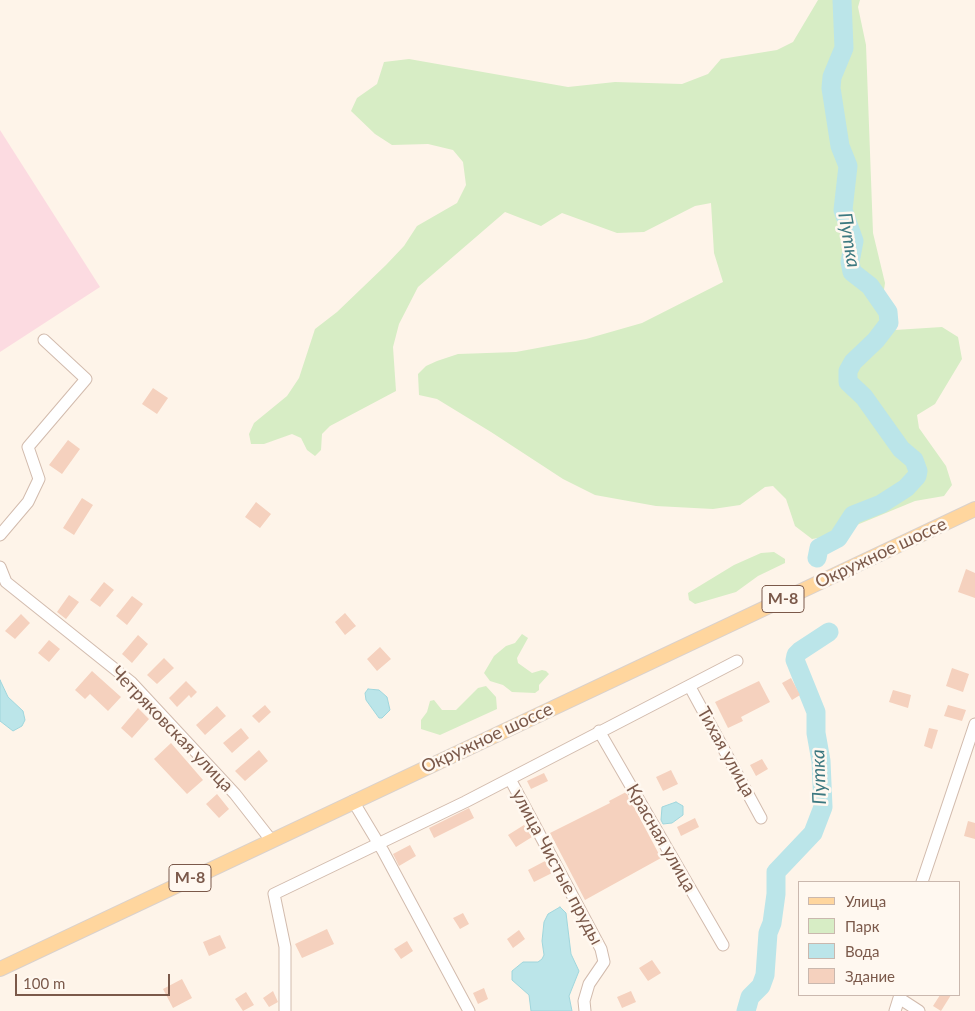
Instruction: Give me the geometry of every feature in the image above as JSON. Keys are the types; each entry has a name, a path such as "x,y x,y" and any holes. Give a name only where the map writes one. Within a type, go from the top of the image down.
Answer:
{"main road":[{"name":"Окружное шоссе","path":"0,970 353,801 975,509"}],"street":[{"path":"0,534 28,502 39,479 28,447 86,379 44,340"},
{"name":"Четряковская улица","path":"0,567 6,582 131,682 236,794 271,840"},
{"path":"285,1011 285,947 274,894 379,845 690,687 706,675 737,661"},
{"name":"Тихая улица","path":"690,687 761,818"},
{"path":"922,881 975,724"},
{"name":"Красная улица","path":"599,732 723,945"},
{"name":"улица Чистые пруды","path":"510,779 601,949 604,962 589,984 584,1001 585,1011"},
{"path":"353,801 469,1011"},
{"path":"895,1011 900,996 919,1011"}],"shaded area":[{"path":"0,130 100,287 0,352"}],"green space":[{"path":"818,0 860,0 858,7 866,45 873,233 885,283 880,317 895,330 942,327 958,337 962,359 935,404 917,415 919,428 946,466 952,485 944,496 915,501 830,536 812,539 795,526 786,499 773,486 765,487 740,505 713,509 656,506 595,495 563,479 437,399 419,395 418,374 426,366 437,361 458,354 516,352 586,339 642,323 723,282 714,253 711,203 695,206 644,232 617,233 562,213 541,226 505,212 418,287 399,324 393,347 396,391 330,426 322,434 321,450 315,456 307,450 301,438 292,434 264,444 251,444 249,434 254,423 287,396 299,378 315,329 337,312 386,265 404,246 417,226 457,203 466,185 463,162 453,150 428,144 392,145 375,134 351,111 357,98 377,84 384,62 409,59 568,87 615,82 682,84 708,74 721,59 777,50 793,42"},
{"path":"774,552 785,559 785,563 758,576 736,592 695,604 689,600 688,593 734,565 761,553"},
{"path":"522,634 528,638 517,658 518,663 532,673 542,670 549,674 539,685 539,690 535,693 512,692 503,685 490,681 484,673 494,656 506,646 515,643"},
{"path":"486,686 496,697 497,709 440,735 421,729 421,720 427,712 430,701 434,700 442,710 456,710 478,688"}],"water":[{"path":"0,680 8,697 23,711 25,720 22,726 13,731 0,721"},
{"path":"368,689 379,690 387,697 390,710 382,718 379,718 366,700 365,693"},
{"path":"676,802 683,806 683,815 672,823 663,824 661,820 662,807"},
{"path":"560,907 566,913 571,954 579,971 569,996 572,1011 531,1011 529,995 512,980 512,971 523,962 538,962 542,959 544,955 542,941 544,922 548,914"}],"building":[{"path":"153,388 168,398 157,414 142,404"},
{"path":"68,440 80,449 62,474 49,465"},
{"path":"82,498 93,505 74,535 63,528"},
{"path":"256,502 271,514 260,528 245,517"},
{"path":"966,569 975,573 975,598 958,592"},
{"path":"104,582 114,590 100,607 90,600"},
{"path":"69,595 79,602 66,619 57,612"},
{"path":"132,596 143,604 127,625 116,616"},
{"path":"345,613 356,626 345,635 335,622"},
{"path":"21,614 30,623 15,639 5,631"},
{"path":"138,635 148,644 132,663 122,654"},
{"path":"49,640 60,649 49,662 38,653"},
{"path":"380,647 391,659 377,671 367,659"},
{"path":"164,658 174,668 157,684 147,675"},
{"path":"952,668 969,674 963,692 946,686"},
{"path":"92,671 121,697 108,711 90,694 85,699 75,690"},
{"path":"791,678 800,695 792,700 782,683"},
{"path":"186,681 197,692 191,698 189,695 177,707 169,698"},
{"path":"759,681 770,702 741,717 743,721 728,728 715,702"},
{"path":"893,690 911,695 908,708 889,702"},
{"path":"265,705 271,712 259,723 252,716"},
{"path":"948,705 966,710 962,721 944,716"},
{"path":"217,706 226,716 205,735 196,725"},
{"path":"138,708 149,719 132,738 121,728"},
{"path":"241,728 249,738 232,753 223,743"},
{"path":"929,728 938,730 932,749 924,746"},
{"path":"171,743 203,780 187,794 154,759"},
{"path":"259,750 268,761 245,781 235,771"},
{"path":"762,759 768,769 756,776 750,765"},
{"path":"671,770 678,784 663,791 656,777"},
{"path":"544,773 548,781 531,789 527,781"},
{"path":"626,792 661,858 585,900 550,833 610,803 609,801"},
{"path":"217,794 229,809 219,818 206,804"},
{"path":"469,808 474,818 434,838 429,828"},
{"path":"695,818 699,827 681,836 677,827"},
{"path":"968,821 975,823 975,839 964,836"},
{"path":"524,825 532,837 516,847 508,835"},
{"path":"410,845 416,856 399,866 393,854"},
{"path":"545,861 552,873 534,882 528,870"},
{"path":"463,913 469,924 460,929 453,918"},
{"path":"327,929 334,944 302,958 295,944"},
{"path":"519,930 525,939 513,948 507,939"},
{"path":"220,935 226,948 209,956 203,942"},
{"path":"407,941 413,951 401,959 394,949"},
{"path":"652,960 661,973 648,981 639,968"},
{"path":"182,979 192,998 173,1008 163,989"},
{"path":"484,988 488,999 478,1004 473,993"},
{"path":"273,991 278,1002 269,1007 263,998"},
{"path":"631,991 636,1002 622,1008 617,997"},
{"path":"246,992 254,1005 243,1011 235,999"},
{"path":"939,996 950,996 941,1011 933,1006"}],"waterway":[{"name":"Путка","path":"817,558 819,548 838,538 853,515 881,504 906,488 917,476 918,471 914,460 901,449 864,397 848,382 848,371 853,362 876,340 889,323 888,312 870,286 852,272 850,262 854,241 843,210 848,166 840,146 831,88 832,77 844,48 842,0"},
{"name":"Путка","path":"746,1011 750,997 761,986 765,975 768,933 772,923 776,894 776,872 813,833 823,807 821,761 816,733 816,712 795,660 796,655 800,651 829,632"}]}
